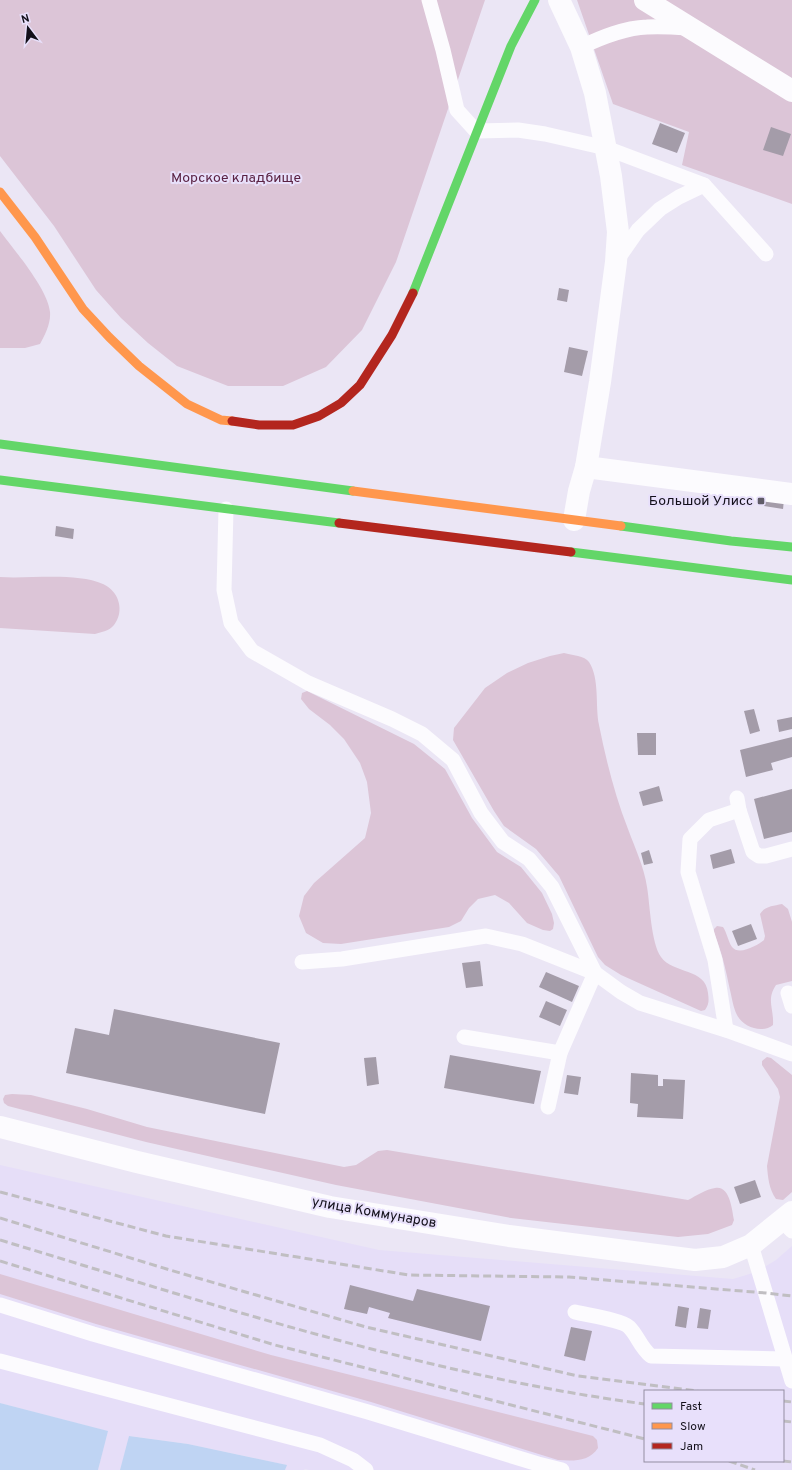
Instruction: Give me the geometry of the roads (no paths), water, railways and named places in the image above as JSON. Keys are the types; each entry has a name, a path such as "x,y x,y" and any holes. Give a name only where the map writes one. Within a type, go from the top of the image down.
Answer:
{"main road":[{"path":"0,192 35,237 83,309 109,337 164,387 187,404 221,420 258,425 293,425 319,416 341,403 360,385 392,335 418,282 476,131 511,46 535,0"},
{"path":"0,444 731,541 792,547"},
{"path":"0,480 792,580"}],"street":[{"path":"559,0 581,47 595,93 612,176 618,232 616,262 600,382 586,467 579,491 574,520"},
{"path":"645,0 792,90"},
{"path":"586,467 792,494"},
{"name":"улица Коммунаров","path":"0,1127 330,1208 501,1235 695,1260 723,1257 751,1245 789,1222"}],"lane":[{"path":"428,0 443,50 457,110 476,131 518,130 545,134 606,148 704,185 766,254"},
{"path":"581,47 616,32 647,27 691,28"},
{"path":"616,262 638,230 660,209 679,197 704,185"},
{"path":"226,509 224,590 231,623 252,651 308,683 392,719 422,734 453,760 481,813 503,842 529,859 552,887 595,974"},
{"path":"726,1030 715,960 688,872 690,839 709,820 738,804 753,852 759,856 766,856 792,849"},
{"path":"302,962 342,959 486,936 522,944 595,974 640,1003 726,1030 792,1054"},
{"path":"548,1107 560,1053 595,974"},
{"path":"464,1037 560,1053"},
{"path":"751,1245 792,1381"},
{"path":"0,1305 93,1334 368,1412 562,1470"},
{"path":"575,1312 618,1321 628,1326 643,1349 651,1356 785,1359"},
{"path":"0,1360 320,1445 353,1460 366,1470"}],"water":[{"path":"0,1403 108,1431 98,1470 0,1470"},
{"path":"129,1436 188,1444 287,1465 285,1470 120,1470"}],"railway":[{"path":"0,1192 166,1236 409,1275 569,1277 792,1296"},
{"path":"0,1218 170,1270 366,1327 578,1376 690,1390"},
{"path":"0,1240 159,1289 400,1356 481,1375 563,1391 644,1404"},
{"path":"0,1261 275,1345 644,1439"},
{"path":"784,1401 792,1402"},
{"path":"784,1421 792,1422"},
{"path":"784,1461 792,1462"},
{"path":"732,1462 755,1470"}],"place":[{"name":"Большой Улисс","path":"761,501"}],"park label":[{"name":"Морское кладбище","path":"236,178"}]}
